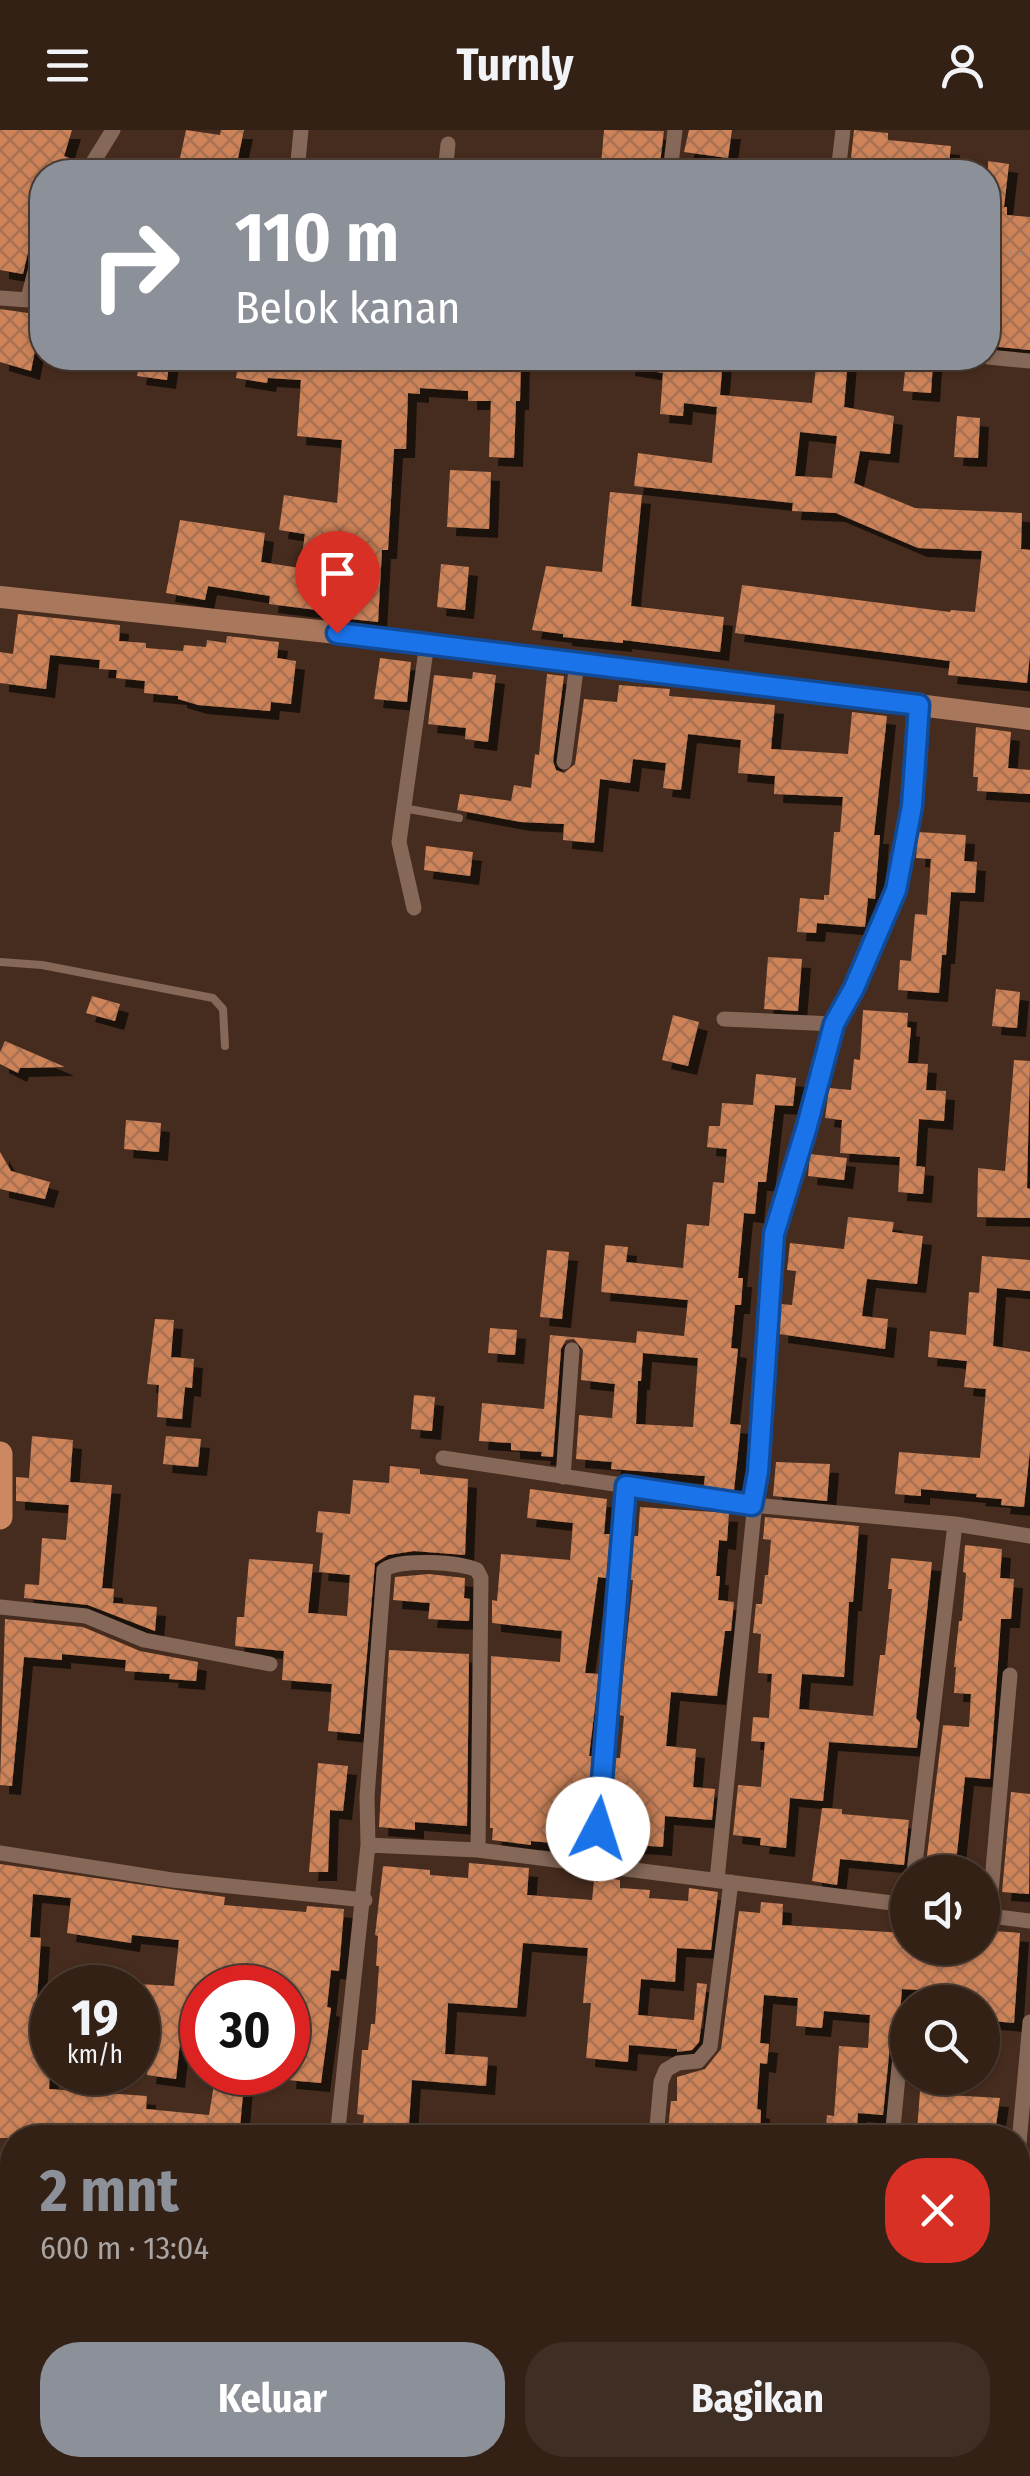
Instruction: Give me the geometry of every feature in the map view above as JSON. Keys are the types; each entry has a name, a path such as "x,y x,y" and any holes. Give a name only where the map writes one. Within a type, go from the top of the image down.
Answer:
{"main road":[{"path":"0,1454 0,1517"}],"street":[{"path":"94,160 113,130"},
{"path":"298,160 301,130"},
{"path":"671,160 675,130"},
{"path":"839,160 843,130"},
{"path":"446,160 448,144"},
{"path":"0,298 30,300"},
{"path":"1000,358 1030,361"},
{"path":"0,597 427,644 1030,719"},
{"path":"414,908 399,842 427,644"},
{"path":"564,762 578,664"},
{"path":"657,2125 661,2082 666,2070 698,2061 710,2048 754,1528 752,1505 758,1472 774,1234 834,1024 854,988 896,890 912,806 919,705"},
{"path":"724,1018 834,1024"},
{"path":"562,1476 572,1350"},
{"path":"443,1458 752,1505 955,1524 1030,1536"},
{"path":"595,1867 626,1486"},
{"path":"916,1855 955,1524"},
{"path":"338,2125 364,1900 367,1797 384,1570 394,1562 464,1565 477,1570 481,1578 478,1850"},
{"path":"0,1606 86,1616 144,1640 270,1664"},
{"path":"992,1855 1010,1675"},
{"path":"368,1845 478,1850 890,1904"},
{"path":"0,1853 172,1880 364,1900"},
{"path":"1000,1917 1030,1921"},
{"path":"1021,2125 1030,2022"},
{"path":"893,2125 896,2095"}],"lane":[{"path":"403,808 459,818"},
{"path":"0,962 42,965 213,998 223,1009 225,1046"}],"path":[{"path":"1000,252 1030,256"}],"building":[{"path":"0,130 72,130 64,156 75,160 30,160 30,243 23,274 0,270"},
{"path":"186,130 220,135 221,130 244,130 238,160 180,158"},
{"path":"604,130 664,131 660,160 601,160"},
{"path":"689,130 732,130 728,158 684,152"},
{"path":"854,130 888,133 888,140 951,146 949,160 851,160"},
{"path":"1000,163 1009,164 1004,207 1007,215 1030,217 1030,350 1000,347"},
{"path":"0,309 30,313 31,371 0,362"},
{"path":"138,370 168,370 167,380 137,376"},
{"path":"237,370 521,370 514,458 489,457 491,401 468,401 468,391 420,388 420,394 408,393 406,449 394,449 388,550 382,550 378,622 269,604 270,596 208,586 205,600 166,593 180,520 265,533 261,562 300,568 305,534 279,530 284,495 337,503 342,440 297,436 301,380 268,378 267,383 236,378"},
{"path":"644,370 722,370 720,395 812,403 816,370 847,370 844,407 894,416 890,454 860,451 854,483 915,508 1022,513 1021,549 1030,550 1027,683 948,675 950,661 735,633 742,585 975,612 982,551 918,548 836,513 792,511 793,503 634,486 638,453 712,463 717,407 684,403 683,416 660,414 663,373","holes":["800,432 837,436 832,478 795,476"]},
{"path":"905,370 933,370 931,393 903,391"},
{"path":"957,416 980,418 978,458 954,457"},
{"path":"450,470 491,472 489,529 447,527"},
{"path":"610,492 642,495 631,606 724,617 720,652 563,637 532,630 546,566 602,572"},
{"path":"441,564 469,567 465,610 437,607"},
{"path":"18,614 120,625 119,641 146,643 146,648 183,651 184,645 206,647 207,640 226,643 227,636 279,642 277,658 296,661 291,704 271,702 270,711 198,705 178,696 144,693 145,681 116,678 117,670 99,669 100,660 50,655 46,689 0,683 0,652 13,654"},
{"path":"380,658 411,662 407,702 374,699"},
{"path":"473,672 496,675 488,742 465,739 466,728 428,724 434,675 472,679"},
{"path":"547,674 564,676 553,761 556,770 564,773 575,764 584,699 617,702 619,685 670,689 669,696 775,705 771,749 848,754 852,712 887,716 874,835 880,835 875,899 868,898 865,927 817,923 816,933 797,932 800,898 824,900 824,895 829,895 834,832 840,832 843,797 774,794 775,776 738,773 741,740 688,734 681,790 663,788 666,763 633,759 630,783 600,779 594,843 563,840 564,824 521,822 457,810 460,794 511,801 514,785 531,788 535,754 539,755"},
{"path":"976,727 1011,732 1008,768 1030,770 1030,794 977,791 978,777 973,777"},
{"path":"918,832 966,835 964,861 977,862 975,893 951,892 939,993 898,990 900,960 911,961 915,914 927,915 931,859 916,858"},
{"path":"426,846 473,852 470,876 424,870"},
{"path":"768,957 802,959 798,1011 764,1009"},
{"path":"996,989 1020,992 1017,1028 992,1026"},
{"path":"92,996 120,1004 115,1021 86,1013"},
{"path":"863,1010 908,1013 908,1063 928,1064 926,1090 946,1091 944,1121 919,1119 916,1166 925,1167 923,1194 898,1192 900,1157 840,1153 842,1120 825,1118 829,1088 851,1090 854,1059 860,1060"},
{"path":"673,1015 699,1022 688,1066 662,1060"},
{"path":"5,1041 65,1067 20,1068 18,1073 0,1064"},
{"path":"1014,1060 1030,1061 1030,1218 977,1217 978,1168 1005,1171"},
{"path":"756,1074 796,1078 793,1106 775,1105 766,1182 758,1182 755,1214 744,1213 738,1278 743,1278 741,1305 735,1305 731,1348 738,1349 730,1424 741,1425 734,1490 704,1486 705,1476 611,1469 612,1462 576,1459 579,1415 612,1418 615,1384 581,1380 583,1350 574,1339 566,1340 561,1349 553,1457 541,1456 542,1452 511,1450 511,1443 479,1441 482,1403 544,1409 550,1335 636,1343 637,1331 684,1336 688,1300 601,1292 605,1245 628,1247 626,1262 683,1268 687,1224 709,1226 713,1182 724,1183 727,1149 707,1147 709,1126 720,1126 722,1103 753,1105","holes":["643,1353 698,1358 693,1427 636,1424"]},
{"path":"126,1120 161,1123 159,1152 124,1149"},
{"path":"0,1152 11,1171 50,1182 45,1199 0,1189"},
{"path":"810,1154 847,1158 844,1180 808,1176"},
{"path":"848,1217 894,1222 892,1232 923,1236 917,1284 867,1279 862,1316 888,1319 885,1349 779,1334 781,1304 792,1305 796,1271 787,1270 790,1243 844,1249"},
{"path":"547,1250 569,1252 562,1319 540,1317"},
{"path":"982,1256 1030,1260 1030,1291 997,1288 993,1346 1030,1352 1030,1450 1024,1507 1001,1505 1002,1499 976,1497 977,1494 921,1489 921,1496 895,1494 899,1452 980,1458 986,1389 964,1387 967,1361 928,1357 930,1331 966,1335 969,1292 979,1293"},
{"path":"155,1319 174,1320 171,1357 194,1359 192,1388 185,1387 182,1419 157,1417 159,1385 147,1384"},
{"path":"490,1328 517,1330 515,1355 488,1353"},
{"path":"414,1395 435,1397 432,1431 411,1429"},
{"path":"32,1436 73,1440 70,1482 112,1485 102,1588 114,1589 113,1603 157,1607 155,1631 88,1605 24,1598 25,1584 39,1585 42,1538 66,1540 69,1505 16,1501 16,1477 29,1478"},
{"path":"166,1436 201,1439 198,1467 163,1464"},
{"path":"776,1462 830,1464 827,1501 773,1496"},
{"path":"390,1466 468,1479 465,1555 414,1551 388,1555 375,1563 360,1734 328,1731 332,1684 282,1680 284,1651 235,1646 237,1617 244,1617 249,1559 313,1564 308,1613 347,1616 350,1575 319,1572 323,1533 316,1532 318,1511 350,1514 353,1480 389,1483"},
{"path":"530,1489 607,1499 604,1534 611,1534 607,1578 598,1577 585,1673 599,1674 589,1756 593,1756 585,1846 492,1840 490,1828 491,1656 560,1662 562,1631 492,1623 501,1554 570,1560 573,1523 527,1518"},
{"path":"640,1507 729,1513 727,1541 719,1540 716,1576 720,1576 718,1600 734,1602 731,1631 725,1631 717,1696 671,1692 666,1746 696,1749 693,1787 715,1789 712,1820 665,1816 663,1847 624,1844 622,1857 607,1855 615,1758 620,1758 624,1716 619,1715 633,1580 633,1536 638,1536"},
{"path":"765,1517 859,1526 844,1677 802,1674 799,1709 873,1716 880,1655 885,1655 891,1558 932,1562 916,1718 920,1723 917,1748 829,1742 823,1801 790,1798 786,1848 760,1845 761,1838 733,1835 738,1785 761,1787 765,1742 751,1741 753,1717 769,1718 772,1674 758,1673 761,1634 753,1633 756,1604 762,1604 768,1575 771,1540 763,1539"},
{"path":"965,1545 1002,1549 1000,1578 1014,1579 1011,1619 1001,1619 990,1779 965,1777 957,1855 927,1855 943,1725 969,1727 971,1694 954,1693 966,1573"},
{"path":"429,1574 465,1578 464,1598 470,1599 469,1621 428,1619 430,1603 393,1600 395,1577"},
{"path":"5,1619 83,1627 140,1651 198,1662 196,1681 169,1679 170,1674 125,1671 126,1660 62,1654 62,1660 24,1657 12,1786 0,1785"},
{"path":"389,1650 469,1654 467,1826 415,1822 415,1830 379,1827"},
{"path":"318,1763 348,1766 343,1811 330,1810 328,1872 309,1872"},
{"path":"1011,1792 1030,1794 1029,1894 1002,1892"},
{"path":"822,1808 842,1809 842,1814 909,1820 905,1855 890,1855 890,1864 840,1859 837,1885 812,1881"},
{"path":"469,1863 529,1868 527,1895 592,1900 594,1881 598,1882 600,1877 620,1880 620,1888 650,1890 649,1898 688,1901 689,1888 718,1892 711,1950 677,1948 675,1982 641,1979 638,2015 694,2020 697,1983 707,1984 699,2042 692,2050 677,2052 629,2045 628,2062 586,2058 591,2003 583,2003 588,1948 523,1943 517,2008 448,2003 445,2054 488,2057 486,2086 412,2080 409,2125 363,2125 364,2115 357,2114 362,2050 368,2050 371,2024 375,2024 379,1966 375,1935 383,1866 468,1878"},
{"path":"0,1864 225,1897 224,1905 306,1912 307,1906 344,1909 339,1971 331,1970 327,2007 331,2008 321,2083 310,2082 310,1965 180,1965 176,2079 160,2077 160,1985 174,1986 179,1940 132,1935 131,1943 67,1933 71,1898 33,1894 30,1937 41,1938 39,1965 30,1965 30,2095 147,2096 146,2109 209,2115 212,2095 243,2095 240,2125 0,2125"},
{"path":"761,1902 783,1904 782,1925 890,1932 890,1965 1000,1965 1000,1931 1020,1933 1014,2023 1000,2022 1000,1985 890,1985 890,2045 883,2115 858,2113 857,2125 826,2125 827,2115 834,2116 839,2046 868,2048 870,2015 824,2011 822,2028 796,2026 798,1998 764,1995 760,2043 769,2044 767,2064 760,2063 757,2109 761,2110 760,2125 668,2125 671,2101 677,2101 677,2077 705,2069 721,2049 739,1911 760,1913"},
{"path":"920,2095 1000,2098 996,2125 917,2125"}],"route":[{"path":"337,633 919,705 912,806 896,890 854,988 834,1024 774,1234 758,1472 752,1505 626,1486 598,1829"}]}
